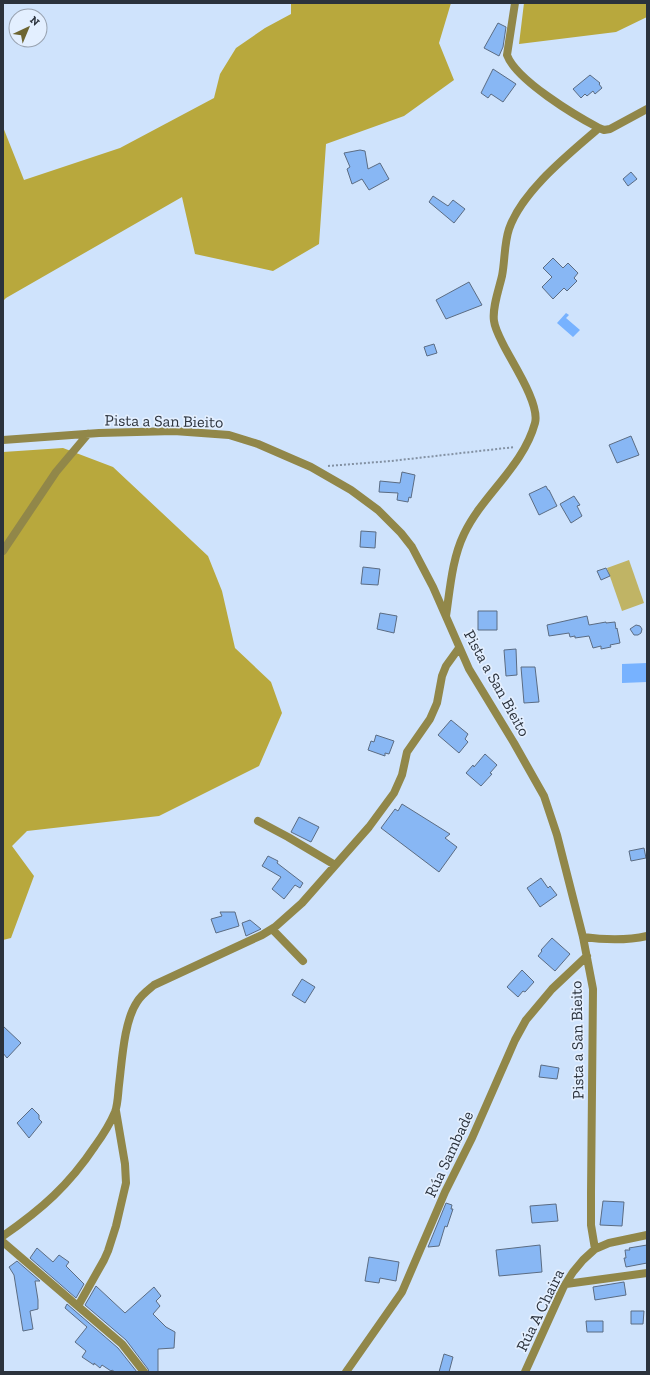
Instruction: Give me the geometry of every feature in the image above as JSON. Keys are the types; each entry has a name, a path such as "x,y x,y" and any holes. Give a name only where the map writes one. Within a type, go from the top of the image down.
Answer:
{"street":[{"path":"515,3 507,56 511,63 535,87 599,128 610,129 647,109"},
{"path":"446,617 454,567 464,534 474,517 526,446 535,422 536,415 534,407 503,345 494,320 494,308 503,268 508,234 514,218 527,197 565,157 599,128"},
{"name":"Pista a San Bieito","path":"3,440 88,434 174,432 229,435 258,444 338,481 366,500 401,533 412,547 421,562 469,669 522,755 544,796 557,835 588,956 591,976 593,1002 591,1193 592,1225 595,1249"},
{"path":"3,551 56,472 88,434"},
{"path":"78,1306 108,1251 125,1190 126,1175 116,1110 123,1052 129,1022 137,1002 146,991 154,985 272,929 302,903 369,827 394,793 402,776 407,752 430,719 437,703 444,671 459,648"},
{"path":"258,821 294,840 335,865"},
{"path":"272,929 303,961"},
{"path":"583,937 610,940 647,936"},
{"name":"Rúa Sambade","path":"346,1372 402,1292 445,1192 472,1138 515,1040 526,1020 552,989 588,956"},
{"path":"3,1236 41,1209 68,1181 92,1151 107,1128 116,1110"},
{"name":"Rúa A Chaira","path":"525,1372 573,1272 595,1249 609,1243 647,1235"},
{"path":"3,1242 122,1344 144,1372"},
{"path":"566,1284 647,1273"}],"path":[{"path":"310,467 384,462 526,446"}],"shaded area":[{"path":"291,3 451,3 439,43 454,80 404,116 326,144 319,244 273,271 195,254 182,197 3,301 3,127 24,180 120,148 214,98 220,74 236,48 265,28 291,14"},
{"path":"524,3 647,3 647,17 616,32 519,44"},
{"path":"63,448 113,467 208,556 222,591 235,648 271,682 282,713 259,766 159,816 27,831 12,846 34,876 11,938 3,940 3,452"},
{"path":"629,560 644,603 622,611 607,568"}],"water":[{"path":"566,313 569,315 566,318 580,330 573,337 557,323"},
{"path":"647,663 647,682 622,683 622,664"}],"building":[{"path":"498,23 506,27 503,47 499,56 484,48"},
{"path":"493,69 516,84 503,102 491,94 488,98 481,93"},
{"path":"590,75 600,83 599,84 602,88 595,94 593,91 587,96 585,94 581,98 573,89"},
{"path":"360,150 365,151 368,169 380,163 389,179 369,190 362,179 352,184 347,169 350,167 344,153"},
{"path":"631,172 637,179 628,186 623,179"},
{"path":"433,196 448,206 453,200 465,209 454,223 429,202"},
{"path":"553,258 563,268 568,263 578,273 574,278 577,281 567,291 564,288 553,299 542,287 552,277 543,268"},
{"path":"469,282 482,305 446,319 436,300"},
{"path":"434,344 437,353 427,356 424,347"},
{"path":"631,436 639,455 617,463 609,445"},
{"path":"402,472 415,475 411,498 409,497 408,502 397,500 398,493 379,492 380,481 400,483"},
{"path":"546,486 557,506 539,515 529,494"},
{"path":"574,496 580,505 577,506 582,516 571,523 560,504"},
{"path":"361,531 376,532 375,548 360,547"},
{"path":"363,567 380,569 378,585 361,584"},
{"path":"606,568 610,576 601,580 597,571"},
{"path":"478,611 497,611 497,630 478,630"},
{"path":"380,613 397,616 394,633 377,629"},
{"path":"587,616 589,625 615,622 620,643 601,649 601,646 593,648 589,636 575,638 575,636 570,637 569,633 549,636 547,625"},
{"path":"636,625 640,626 642,629 641,633 634,635 630,629"},
{"path":"516,649 517,675 506,676 504,650"},
{"path":"521,667 535,667 539,702 524,703"},
{"path":"451,720 468,734 465,739 468,742 459,753 438,735"},
{"path":"376,735 394,741 389,754 385,753 385,756 368,750 371,741 374,742"},
{"path":"485,754 497,765 490,773 492,774 481,786 466,773 473,765 474,767"},
{"path":"402,804 450,834 445,838 457,847 439,872 381,828 395,809 398,811"},
{"path":"299,817 319,827 311,842 291,832"},
{"path":"644,848 646,858 631,861 629,851"},
{"path":"268,856 278,861 277,863 303,883 300,888 295,885 284,899 272,889 281,877 262,866"},
{"path":"541,878 548,888 550,886 557,895 540,907 527,888"},
{"path":"220,912 235,912 239,926 216,933 211,919 222,916"},
{"path":"250,920 261,929 246,936 242,923"},
{"path":"552,938 570,954 555,971 538,956 542,951 541,950"},
{"path":"522,970 534,982 518,997 507,987"},
{"path":"302,979 315,987 305,1003 292,995"},
{"path":"3,1026 21,1043 7,1058 3,1053"},
{"path":"541,1065 559,1068 557,1079 539,1077"},
{"path":"32,1108 39,1115 39,1119 42,1122 29,1138 17,1123"},
{"path":"603,1201 624,1202 622,1226 600,1225"},
{"path":"446,1203 452,1205 451,1209 453,1209 447,1227 445,1226 439,1246 428,1247"},
{"path":"556,1204 558,1221 532,1223 530,1206"},
{"path":"540,1245 542,1272 499,1276 496,1250"},
{"path":"647,1245 647,1263 626,1267 624,1258 626,1258 625,1250"},
{"path":"37,1248 53,1262 59,1255 69,1262 66,1266 84,1284 76,1298 30,1258"},
{"path":"369,1257 399,1262 396,1281 380,1278 379,1283 365,1281"},
{"path":"17,1261 40,1281 35,1281 38,1309 30,1311 33,1329 23,1331 14,1275 9,1267"},
{"path":"624,1282 626,1295 595,1300 593,1287"},
{"path":"96,1286 125,1313 154,1287 161,1296 156,1301 160,1306 153,1314 166,1327 175,1332 174,1348 158,1349 158,1372 149,1372 126,1340 85,1305"},
{"path":"67,1304 118,1348 137,1372 115,1372 102,1365 100,1368 82,1357 86,1351 75,1342 87,1327 65,1308"},
{"path":"631,1311 644,1311 643,1324 631,1324"},
{"path":"586,1321 603,1321 603,1332 587,1332"},
{"path":"444,1354 453,1357 449,1372 439,1372"}]}
